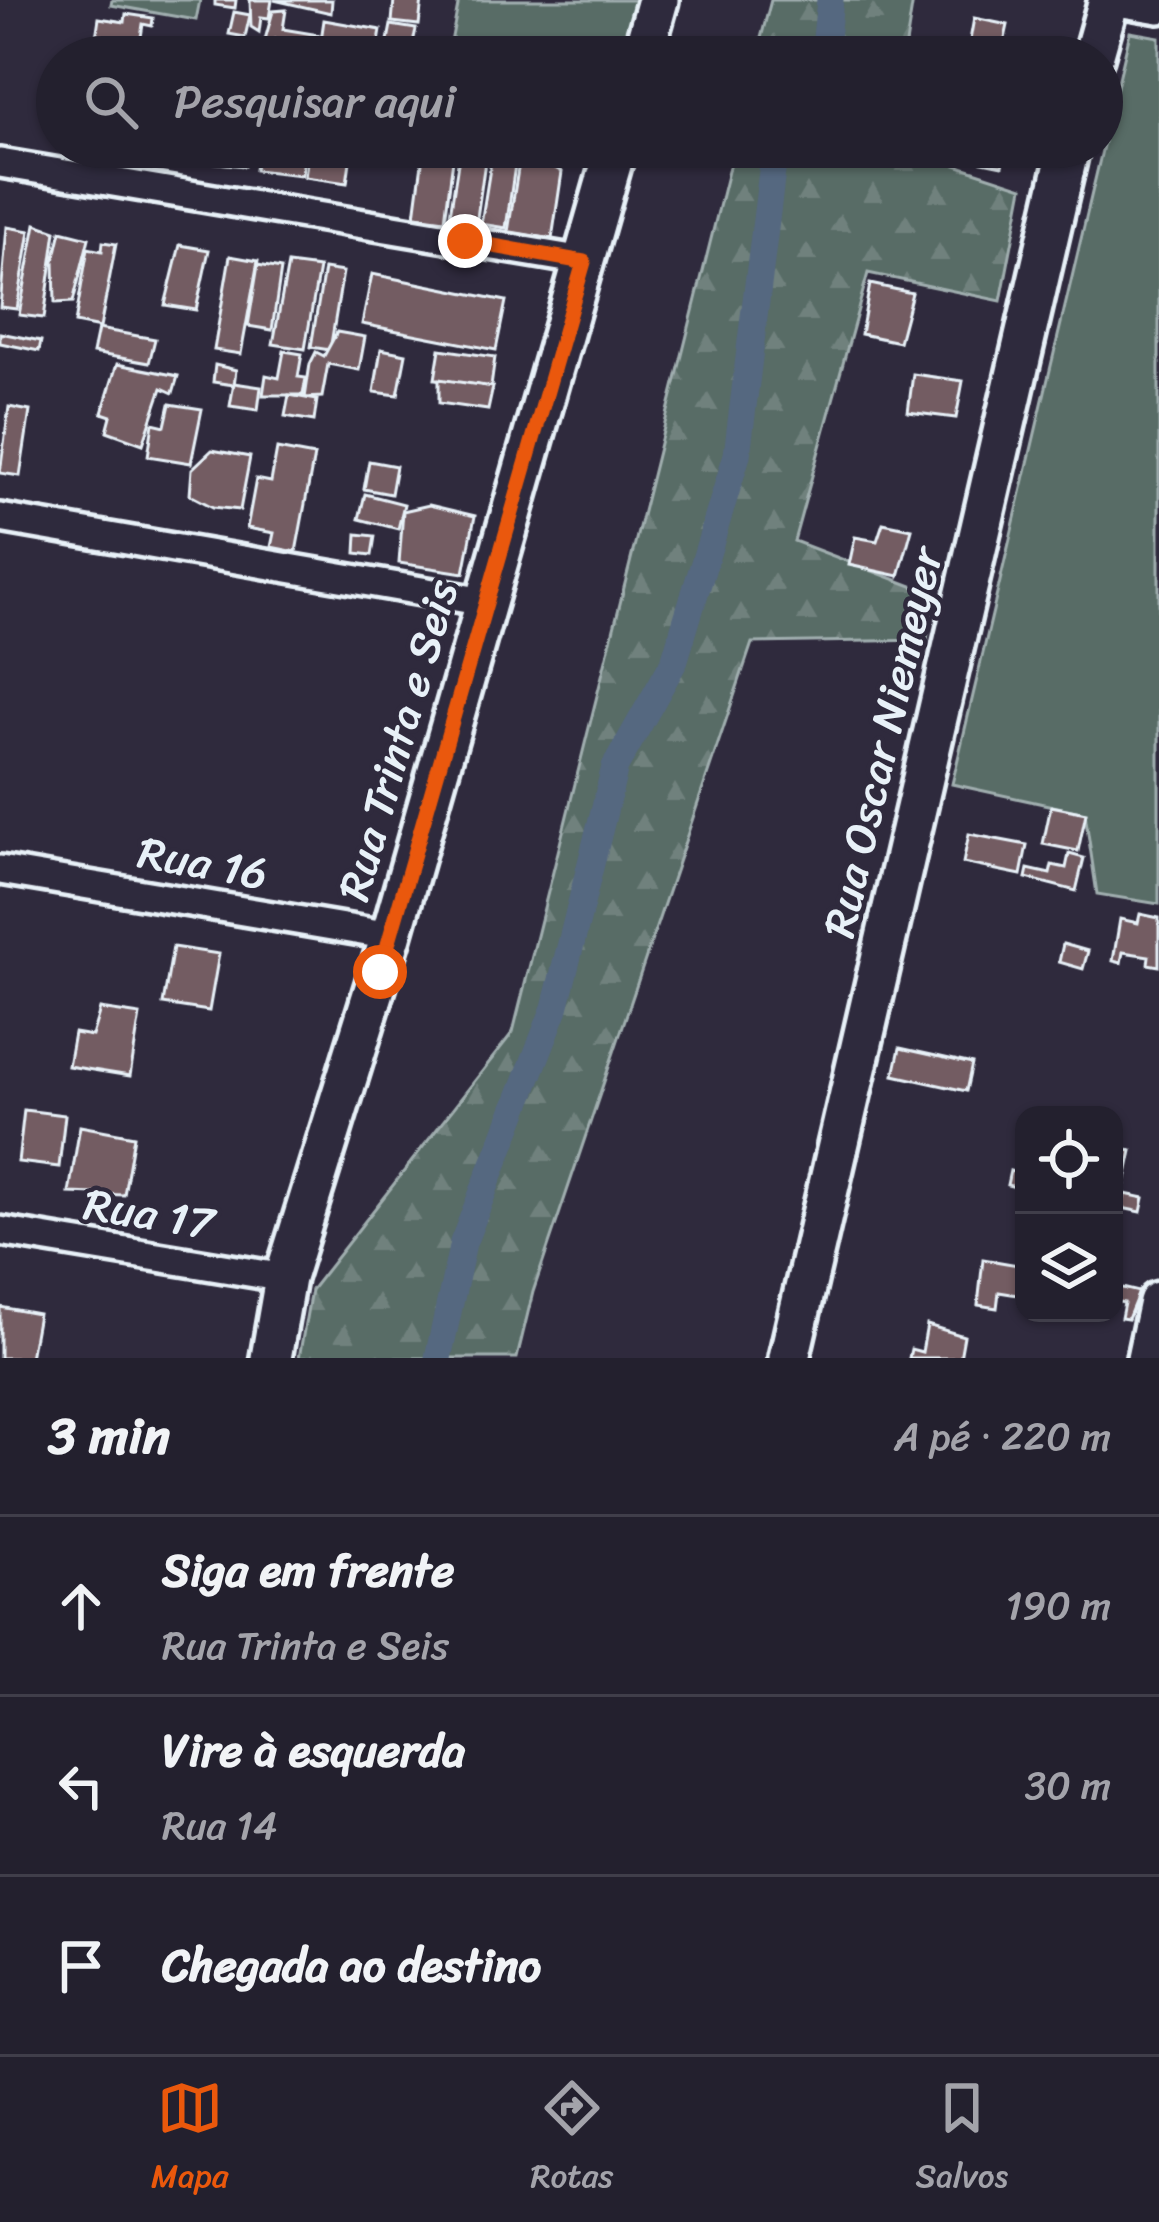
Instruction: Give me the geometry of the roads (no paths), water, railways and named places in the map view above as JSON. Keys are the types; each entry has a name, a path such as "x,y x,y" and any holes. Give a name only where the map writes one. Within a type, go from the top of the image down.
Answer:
{"street":[{"path":"648,36 658,0"},
{"path":"1099,36 1108,0 1159,9"},
{"path":"0,163 584,262"},
{"name":"Rua Trinta e Seis","path":"271,1358 285,1278 392,936 610,168"},
{"name":"Rua Oscar Niemeyer","path":"789,1358 1064,168"},
{"path":"0,518 484,602"},
{"name":"Rua 16","path":"0,870 392,936"},
{"name":"Rua 17","path":"0,1231 285,1278"},
{"path":"1147,1358 1159,1302"}],"waterway":[{"path":"826,36 830,0"},
{"path":"438,1358 463,1243 555,1008 615,767 674,662 737,455 772,168"}]}
